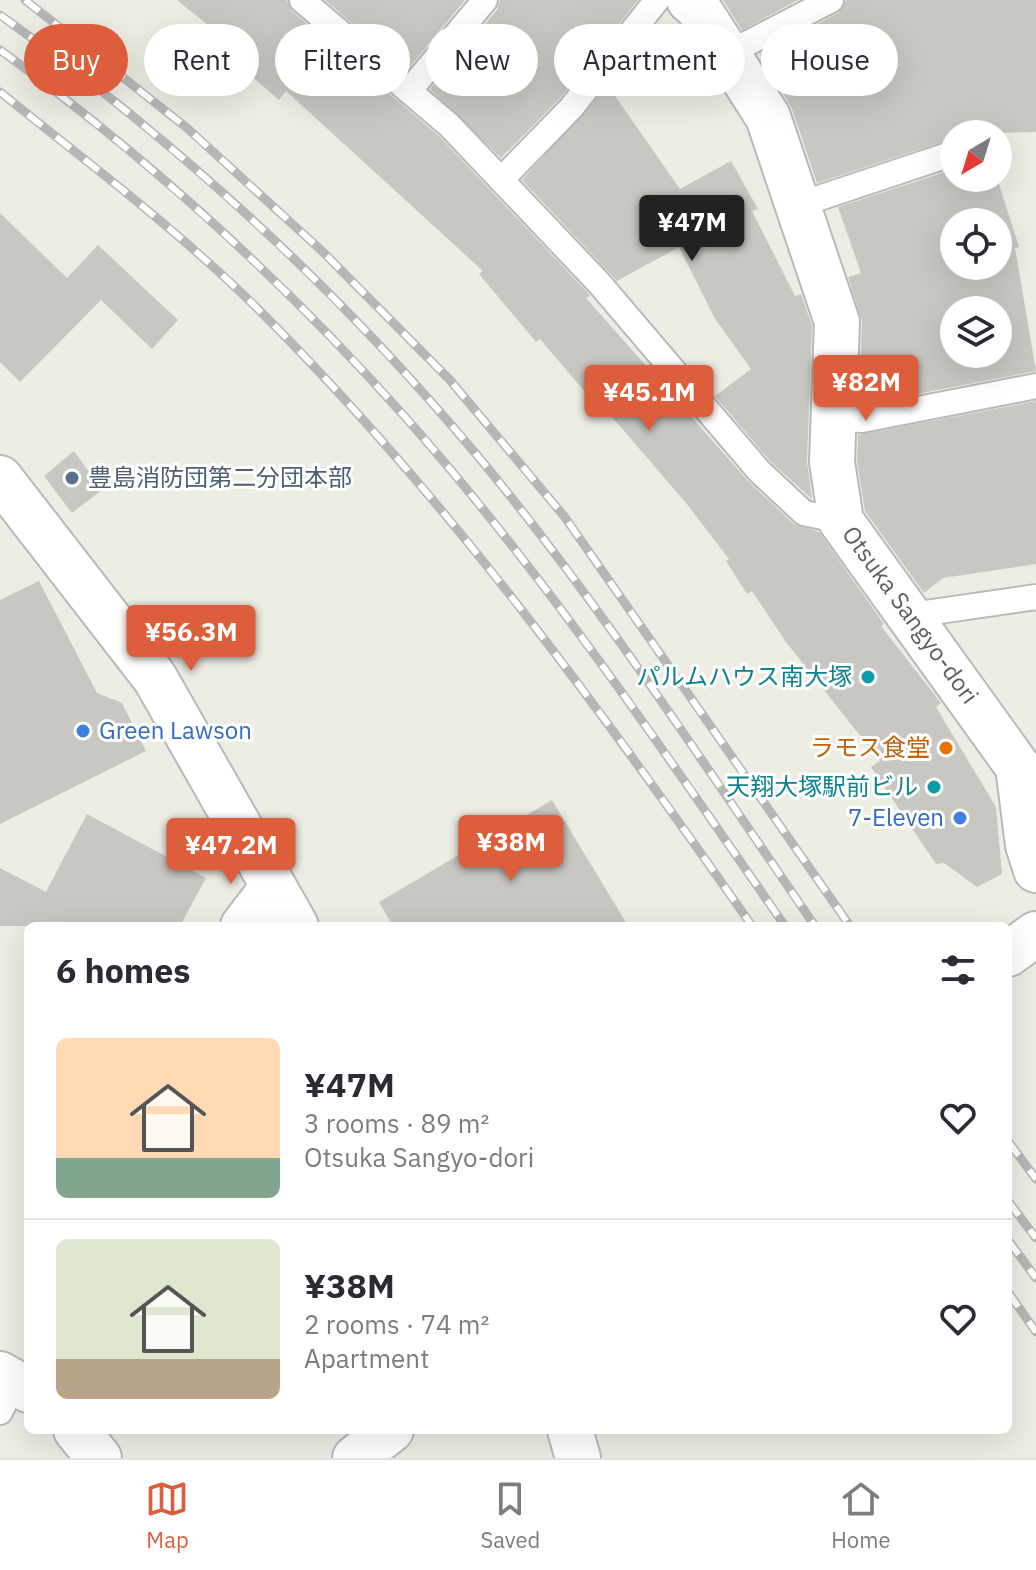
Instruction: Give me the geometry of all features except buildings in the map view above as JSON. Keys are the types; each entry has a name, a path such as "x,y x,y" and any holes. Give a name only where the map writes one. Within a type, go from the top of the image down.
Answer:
{"street":[{"name":"Otsuka Sangyo-dori","path":"689,0 709,24"},
{"name":"Otsuka Sangyo-dori","path":"745,79 768,117 795,206 837,322 832,462 841,521 912,615 1018,767 1028,845 1036,870"},
{"path":"0,478 155,678 294,922"},
{"path":"246,922 273,887"},
{"path":"1012,951 1036,934"},
{"path":"79,1434 99,1458"},
{"path":"355,1458 386,1434"},
{"path":"571,1434 578,1458"}],"lane":[{"path":"302,0 330,24"},
{"path":"410,90 485,0"},
{"path":"501,180 571,108 657,0"},
{"path":"745,45 831,0"},
{"path":"410,92 449,125 599,283 759,471 804,513 841,521"},
{"path":"795,206 940,158"},
{"path":"832,418 862,420 1036,386"},
{"path":"912,615 1036,597"}],"railway":[{"path":"25,0 187,128 322,251 449,379 564,516 847,922"},
{"path":"0,15 129,113 191,165 311,276 423,393 522,510 566,568 812,922"},
{"path":"0,50 109,134 264,270 406,418 458,478 556,603 782,922"},
{"path":"0,92 134,199 232,284 397,458 521,609 749,922"},
{"path":"1012,1146 1036,1179"},
{"path":"1012,1206 1036,1238"},
{"path":"1012,1245 1036,1278"},
{"path":"1012,1298 1036,1332"}],"place":[{"name":"豊島消防団第二分団本部","path":"72,478"},
{"name":"パルムハウス南大塚","path":"868,677"},
{"name":"Green Lawson","path":"83,731"},
{"name":"ラモス食堂","path":"946,748"},
{"name":"天翔大塚駅前ビル","path":"934,787"},
{"name":"7-Eleven","path":"960,818"}]}
